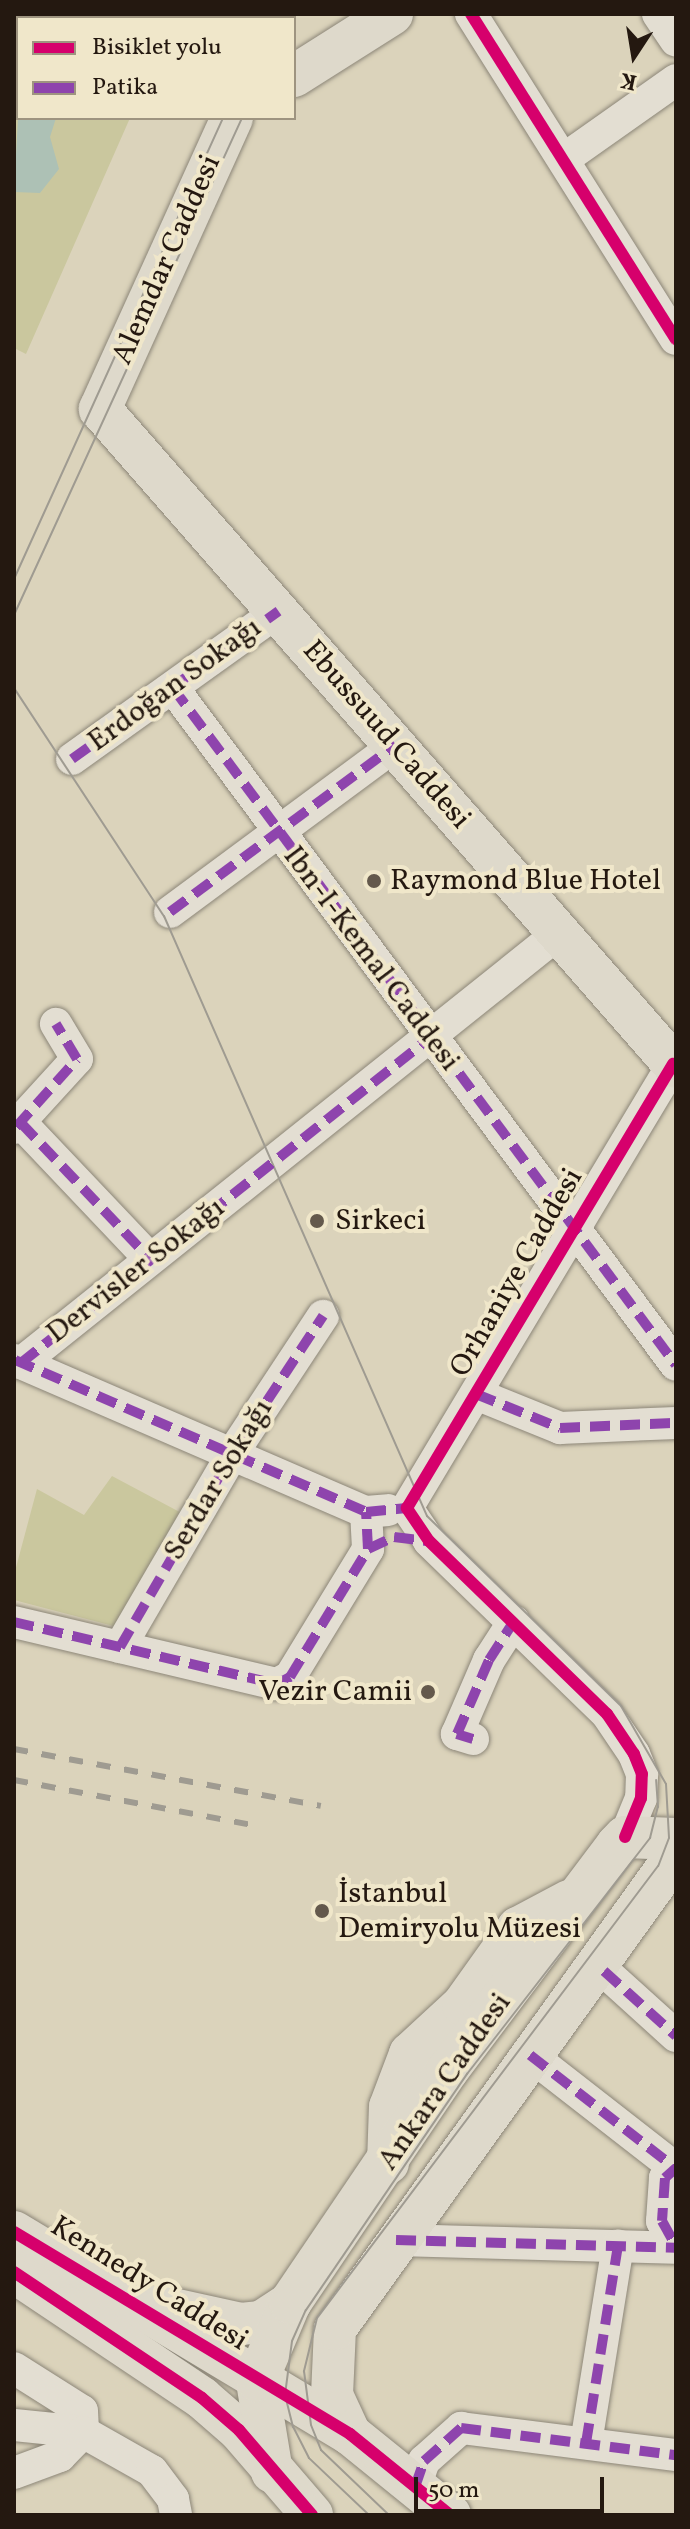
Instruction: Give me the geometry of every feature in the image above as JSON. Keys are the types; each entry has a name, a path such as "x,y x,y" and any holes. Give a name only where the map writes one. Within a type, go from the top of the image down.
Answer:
{"main road":[{"path":"296,75 392,14"},
{"name":"Alemdar Caddesi","path":"103,403 231,120"},
{"name":"Ebussuud Caddesi","path":"103,403 100,409 107,419 279,611 674,1066"},
{"path":"625,1837 676,1839"},
{"name":"Ankara Caddesi","path":"257,2381 290,2303 388,2163 447,2071 625,1837"},
{"name":"Ankara Caddesi","path":"350,2434 332,2395 335,2329 396,2240 676,1855"},
{"name":"Kennedy Caddesi","path":"14,2232 257,2381 350,2434 450,2515"},
{"name":"Kennedy Caddesi","path":"15,2273 202,2398 239,2430 312,2515"},
{"path":"126,2302 241,2324 261,2322 290,2303"},
{"path":"257,2381 272,2472"}],"street":[{"path":"471,14 676,339"},
{"path":"658,14 676,41"},
{"path":"564,159 676,80"},
{"name":"Erdoğan Sokağı","path":"72,759 279,611"},
{"name":"Ibn-I-Kemal Caddesi","path":"173,688 277,835 432,1036 676,1365"},
{"path":"170,912 396,745"},
{"name":"Dervisler Sokağı","path":"17,1361 285,1155 559,933"},
{"path":"56,1024 77,1059 18,1126 150,1259"},
{"name":"Orhaniye Caddesi","path":"407,1508 573,1227 674,1066"},
{"name":"Serdar Sokağı","path":"120,1647 234,1451 323,1316"},
{"path":"17,1361 234,1451 366,1512 407,1508 429,1541 607,1714 634,1754 642,1774 641,1798 625,1837"},
{"path":"476,1394 560,1428 676,1423"},
{"path":"366,1512 368,1549"},
{"path":"14,1622 277,1684 290,1677 368,1549 394,1537 429,1541"},
{"path":"473,1739 457,1734 489,1660 514,1621"},
{"path":"604,1971 676,2036"},
{"path":"396,2240 676,2247 662,2221 665,2178 676,2168 530,2055"},
{"path":"586,2443 618,2246"},
{"path":"14,2368 82,2411 83,2432 60,2456 14,2473"},
{"path":"14,2425 83,2432 152,2471 173,2499 176,2515"},
{"path":"415,2487 424,2461 461,2428 676,2455"}],"shaded area":[{"path":"14,14 76,16 16,16 16,120 129,120 26,354 14,348"},
{"path":"18,120 55,120 50,137 59,169 40,193 14,192"},
{"path":"112,1476 189,1517 121,1628 14,1600 14,1575 37,1489 84,1515"}],"tram line":[{"path":"14,579 222,120"},
{"path":"14,615 241,120"},
{"path":"14,688 164,916 427,1516 621,1706 666,1784 669,1838 658,1866 317,2318 304,2371 311,2425 321,2450 389,2515"},
{"path":"369,2515 309,2458 293,2427 285,2395 292,2341 306,2310 467,2074 650,1838 658,1807 656,1780"}],"railway":[{"path":"14,1749 321,1806"},
{"path":"14,1780 258,1826"}],"marked path":[{"path":"72,759 279,611"},
{"path":"173,688 676,1365"},
{"path":"170,912 396,745"},
{"path":"16,1127 77,1059 56,1024"},
{"path":"21,1363 432,1036"},
{"path":"21,1123 150,1259"},
{"path":"120,1647 234,1451 323,1316"},
{"path":"15,1360 366,1512 407,1508"},
{"path":"476,1394 560,1428 676,1423"},
{"path":"14,1622 277,1684 290,1677 368,1549 366,1512"},
{"path":"368,1549 394,1537 429,1541"},
{"path":"473,1739 457,1734 489,1660 514,1621"},
{"path":"604,1971 676,2036"},
{"path":"530,2055 675,2168"},
{"path":"676,2168 665,2178 662,2221 676,2246"},
{"path":"396,2240 676,2248"},
{"path":"586,2443 618,2246"},
{"path":"415,2487 424,2461 461,2428 676,2455"}],"cycle path":[{"path":"471,14 676,339"},
{"path":"625,1837 641,1798 642,1774 634,1754 607,1714 429,1541 407,1508 673,1064"},
{"path":"14,2232 350,2434 450,2515"},
{"path":"14,2272 202,2398 239,2430 312,2515"}],"place":[{"name":"Raymond Blue Hotel","path":"374,881"},
{"name":"Sirkeci","path":"317,1221"},
{"name":"Vezir Camii","path":"428,1692"},
{"name":"İstanbul Demiryolu Müzesi","path":"322,1911"}]}
